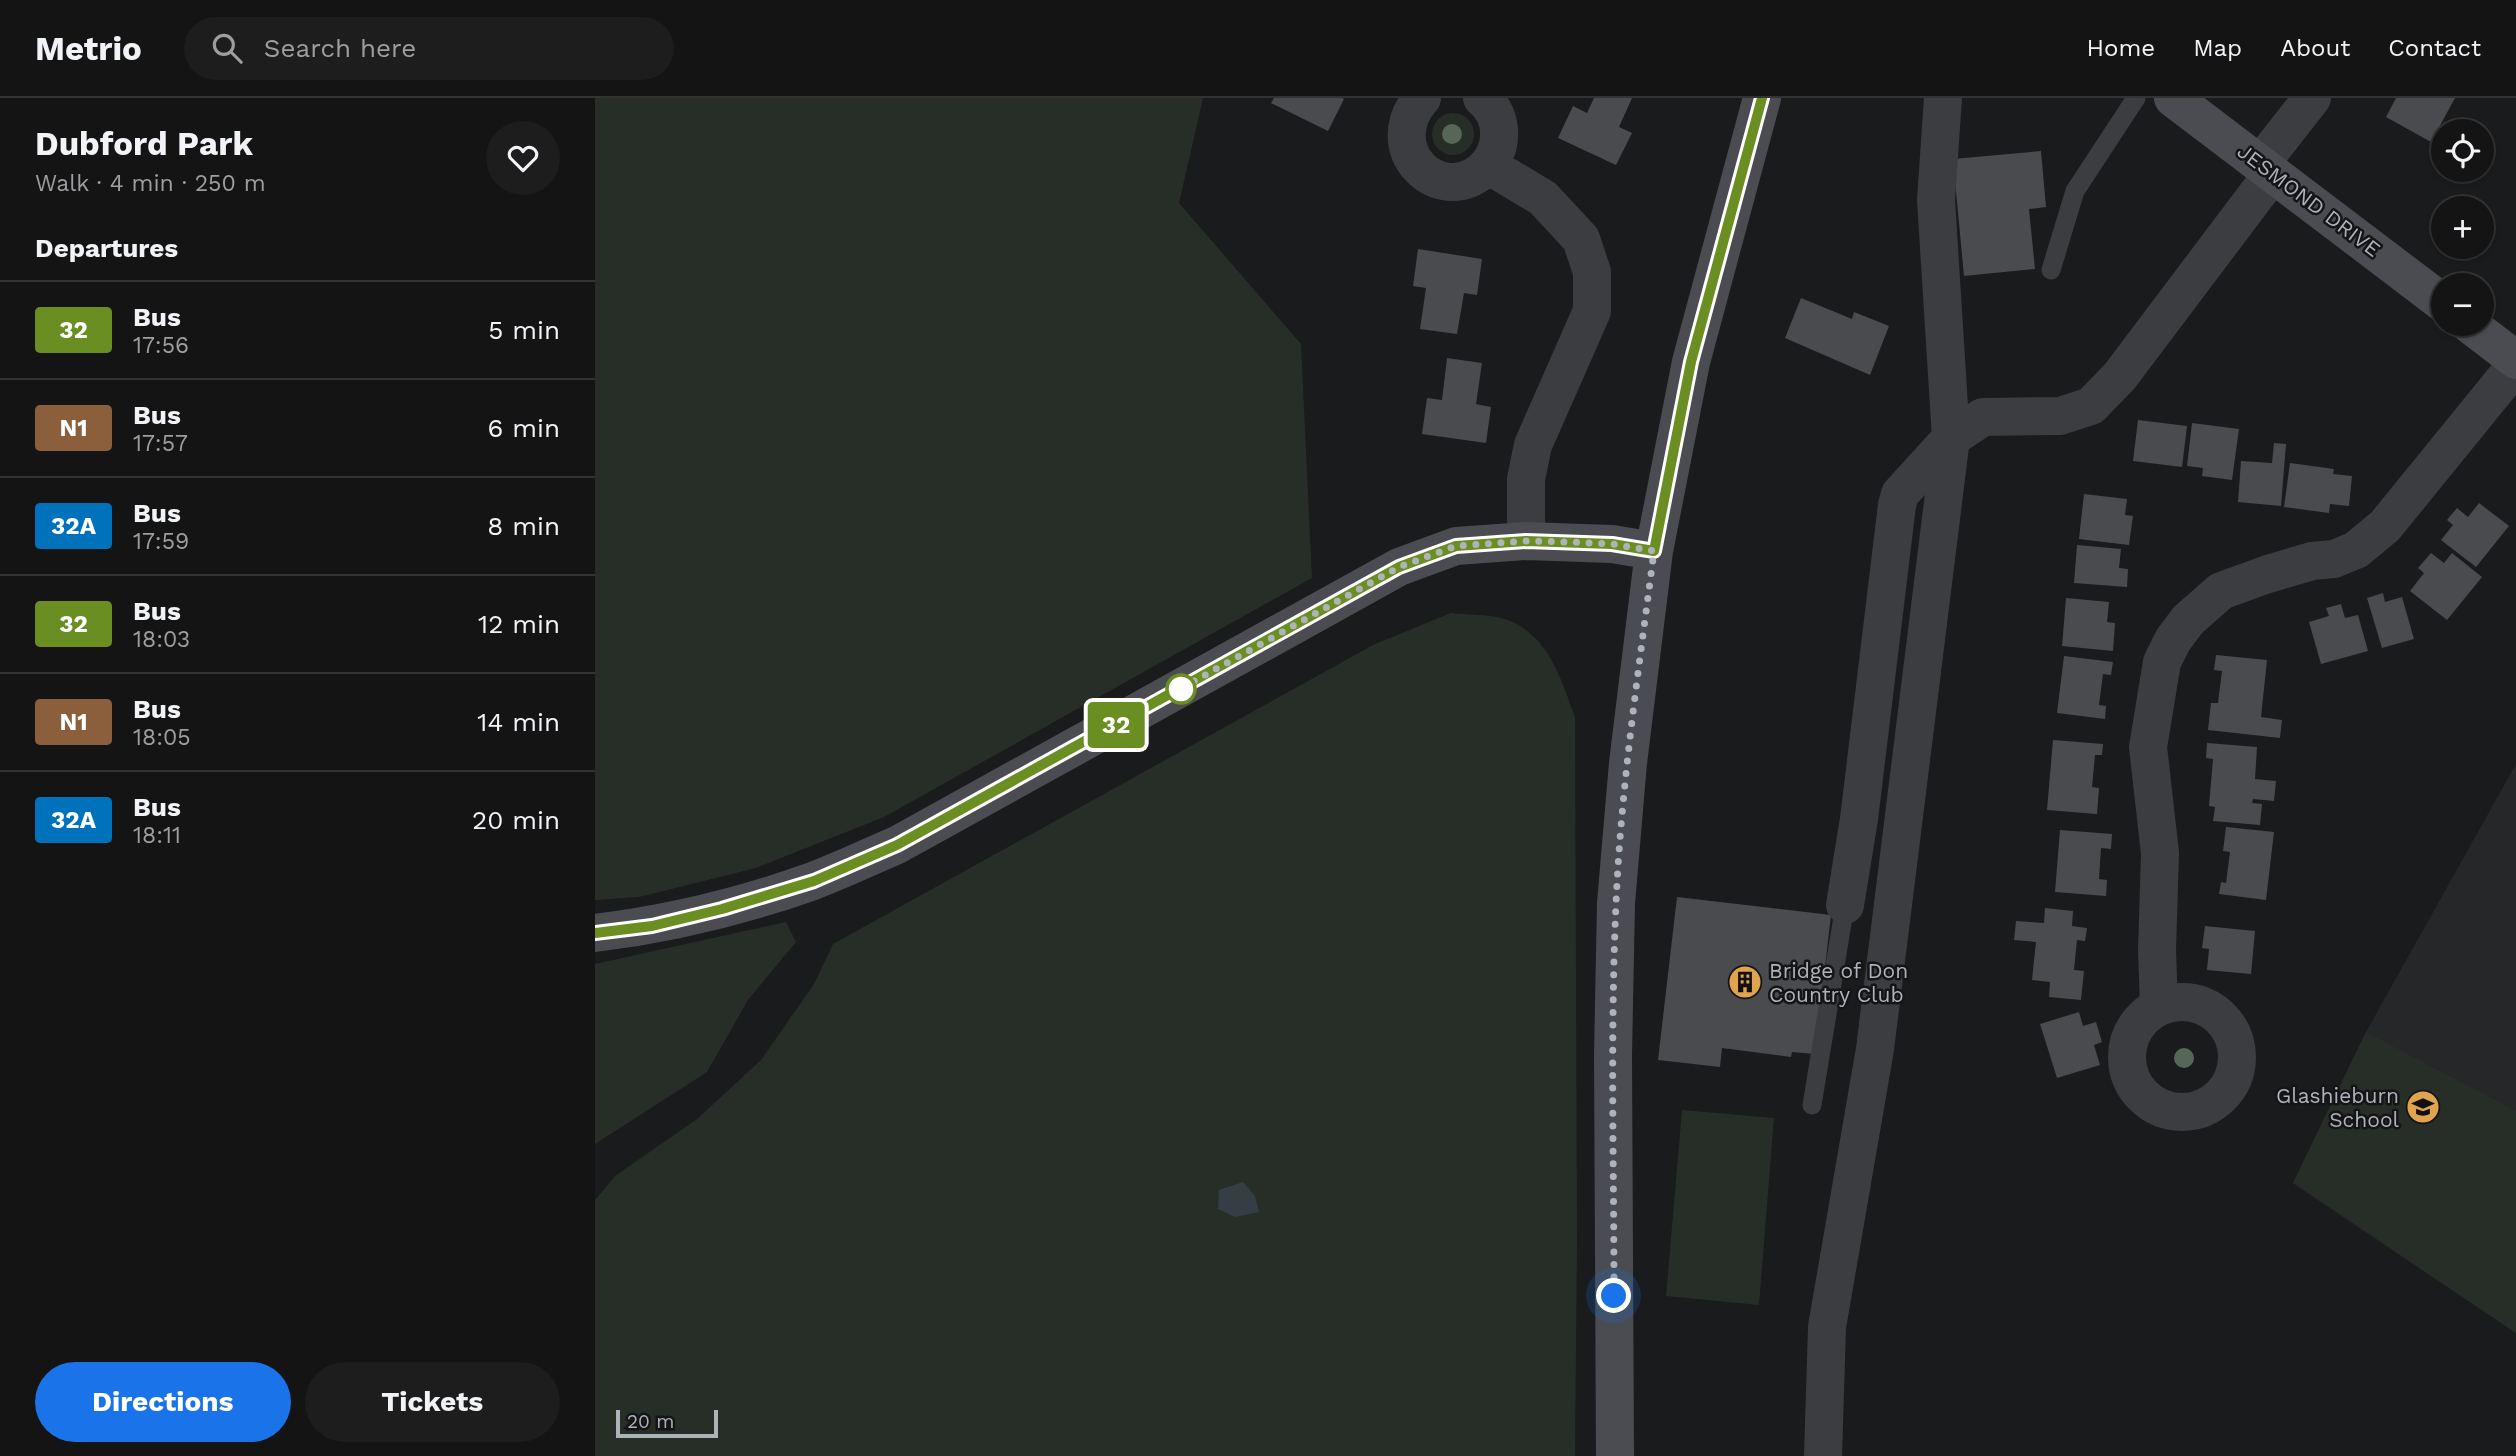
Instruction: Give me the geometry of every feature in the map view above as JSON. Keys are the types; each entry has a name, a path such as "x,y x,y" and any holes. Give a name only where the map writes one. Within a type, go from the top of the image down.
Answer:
{"street":[{"path":"1422,98 1407,121 1405,135 1408,149 1414,162 1424,172 1450,181 1471,177 1488,166 1495,154 1499,126 1494,113 1482,98"},
{"path":"1615,1456 1613,1055 1616,903 1628,763 1654,551 1691,362 1762,98"},
{"path":"1823,1456 1826,1327 1875,1049 1951,438 1936,200 1943,98"},
{"name":"JESMOND DRIVE","path":"2173,98 2431,294"},
{"path":"1845,905 1859,820 1897,505 1907,485 1951,438 1983,417 2060,416 2091,406 2120,376 2267,168 2312,98"},
{"path":"1488,166 1543,198 1581,239 1592,272 1593,311 1533,445 1526,480 1526,541"},
{"path":"2485,336 2516,360"},
{"path":"2159,1007 2157,950 2160,853 2148,747 2162,662 2173,640 2188,620 2221,591 2301,564 2334,559 2356,550 2366,542 2393,517 2516,365"},
{"path":"595,933 652,926 722,909 814,881 885,850 1046,764 1399,567 1456,546 1526,541 1612,544 1654,551"}],"lane":[{"path":"2051,270 2075,191 2136,98"},
{"path":"1812,1105 1845,905"}],"shaded area":[{"path":"595,98 1203,98 1179,203 1301,344 1312,578 884,817 756,868 639,897 595,900"},
{"path":"1453,113 1468,119 1474,134 1468,149 1453,155 1438,149 1432,134 1438,119"},
{"path":"1451,613 1505,619 1532,635 1551,659 1575,717 1575,1456 595,1456 595,1200 615,1176 697,1119 761,1060 814,984 833,944 1375,644"},
{"name":"Glashieburn School","path":"2516,764 2516,1333 2293,1183 2366,1032"},
{"path":"786,922 796,942 748,1000 707,1072 595,1144 595,964"},
{"path":"2366,1032 2516,1111 2516,1333 2293,1183"},
{"path":"1682,1110 1774,1118 1759,1305 1666,1296"},
{"path":"1243,1182 1255,1196 1259,1212 1235,1217 1218,1209 1219,1190"}],"building":[{"path":"1274,98 1344,99 1328,131 1271,103"},
{"path":"1594,98 1632,98 1619,127 1632,133 1616,165 1558,138 1573,106 1587,113"},
{"path":"2396,98 2455,98 2444,119 2431,119 2431,142 2386,117"},
{"path":"2041,151 2046,207 2029,209 2035,269 1964,276 1953,159"},
{"path":"1418,249 1482,259 1477,295 1464,293 1457,334 1420,329 1426,288 1413,286"},
{"path":"1801,298 1852,319 1854,312 1889,326 1870,375 1785,338"},
{"path":"1447,358 1482,363 1476,404 1491,407 1486,443 1422,434 1427,398 1442,400"},
{"path":"2138,420 2187,426 2182,467 2133,461"},
{"path":"2192,423 2239,429 2232,480 2202,476 2203,468 2187,466"},
{"path":"2274,443 2286,444 2281,506 2238,502 2241,461 2272,463"},
{"path":"2290,463 2334,469 2333,474 2352,476 2349,506 2330,504 2329,513 2284,507"},
{"path":"2084,494 2127,499 2125,515 2133,516 2129,545 2079,539"},
{"path":"2479,503 2509,526 2476,567 2441,540 2453,525 2447,520 2457,508 2468,517"},
{"path":"2077,545 2121,549 2119,568 2128,569 2127,587 2074,583"},
{"path":"2431,553 2444,563 2452,553 2482,577 2447,620 2410,591 2424,573 2418,568"},
{"path":"2383,593 2385,602 2402,597 2414,639 2382,648 2367,598"},
{"path":"2066,598 2109,602 2107,622 2115,623 2113,651 2062,646"},
{"path":"2341,604 2345,618 2358,615 2368,651 2321,664 2309,622 2329,616 2326,608"},
{"path":"2216,655 2267,660 2261,717 2282,720 2280,738 2208,730 2211,703 2218,703 2222,671 2214,670"},
{"path":"2064,656 2113,662 2111,675 2103,674 2099,705 2106,706 2105,719 2057,713"},
{"path":"2053,740 2103,744 2102,755 2095,755 2092,787 2099,788 2097,814 2047,810"},
{"path":"2207,743 2257,747 2255,779 2276,781 2274,801 2253,799 2252,803 2262,804 2260,825 2213,821 2215,807 2209,806 2213,759 2206,758"},
{"path":"2226,827 2274,832 2266,900 2219,894 2221,882 2226,883 2230,852 2223,851"},
{"path":"2060,830 2112,834 2111,849 2101,848 2099,879 2107,880 2106,896 2055,892"},
{"name":"Bridge of Don Country Club","path":"1677,897 1831,915 1815,1054 1792,1052 1791,1057 1722,1048 1720,1067 1658,1060"},
{"path":"2045,908 2073,911 2072,926 2087,928 2085,941 2077,940 2074,970 2084,971 2081,1000 2049,997 2050,982 2032,980 2036,942 2014,940 2016,921 2044,923"},
{"path":"2205,926 2255,931 2251,974 2207,970 2209,949 2202,948"},
{"path":"2079,1012 2083,1026 2096,1022 2102,1042 2094,1045 2100,1065 2057,1078 2040,1024"}],"bus line":[{"name":"32","path":"595,933 652,926 722,909 814,881 897,845 1399,567 1456,546 1526,541 1569,542 1612,544 1654,551 1691,362 1762,98"}],"place":[{"name":"Bridge of Don Country Club","path":"1745,982"},
{"name":"Glashieburn School","path":"2423,1107"}],"route":[{"path":"1181,689 1171,694 1399,567 1456,546 1526,541 1569,542 1612,544 1654,551 1628,763 1616,903 1613,1055 1614,1296"}]}
